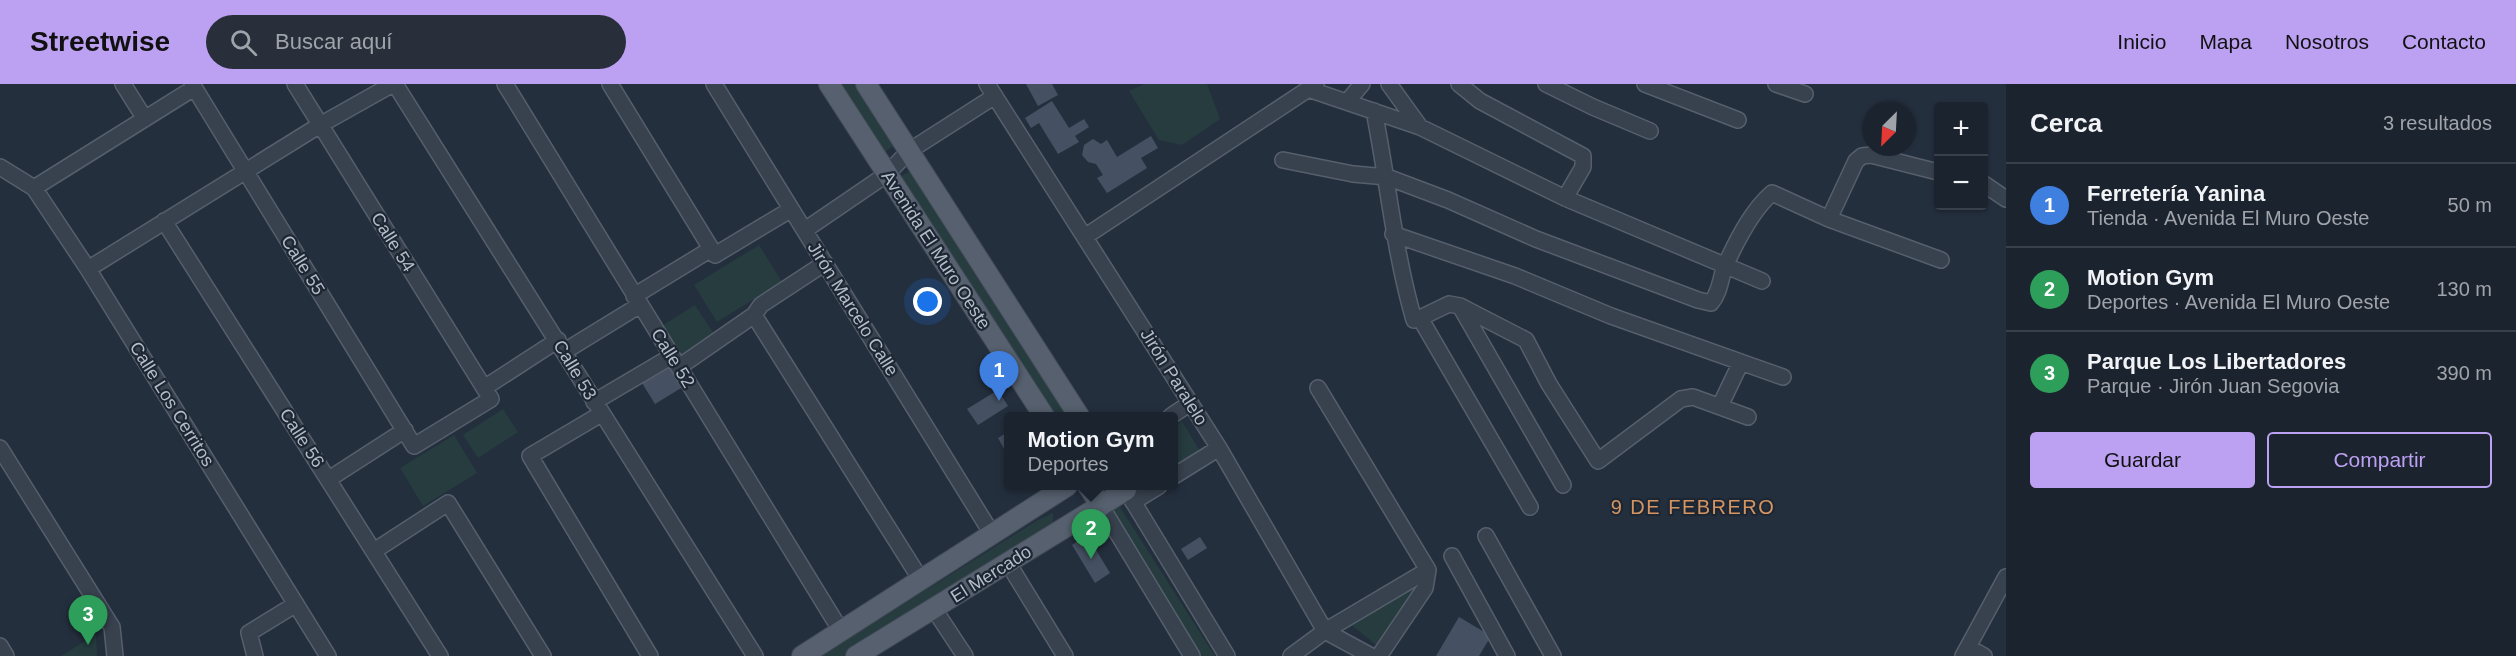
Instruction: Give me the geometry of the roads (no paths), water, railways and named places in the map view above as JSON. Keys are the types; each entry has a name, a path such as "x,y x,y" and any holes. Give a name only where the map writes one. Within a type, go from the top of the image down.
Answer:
{"main road":[{"name":"Avenida El Muro Oeste","path":"829,84 1041,412"},
{"name":"Avenida El Muro Oeste","path":"866,84 1076,412"},
{"name":"El Mercado","path":"802,656 1061,490"},
{"path":"1091,490 1101,506"},
{"name":"El Mercado","path":"856,656 1101,506 1127,493"}],"street":[{"path":"123,84 145,118"},
{"name":"Calle 54","path":"295,84 488,394"},
{"path":"88,268 320,125 394,84"},
{"name":"Calle 53","path":"394,84 755,656"},
{"name":"Calle 52","path":"505,84 841,631"},
{"path":"610,84 713,252"},
{"name":"Jirón Marcelo Calle","path":"714,84 992,534"},
{"path":"1347,102 1362,84"},
{"path":"1389,84 1420,127"},
{"path":"1459,84 1480,101 1583,156 1583,167 1565,198"},
{"path":"1546,84 1650,131"},
{"path":"1644,84 1738,120"},
{"path":"1776,84 1805,94"},
{"path":"34,188 193,86"},
{"name":"Calle 55","path":"193,86 414,446 488,394"},
{"path":"1086,236 1312,87 1347,102 1420,127 1565,198 1762,281"},
{"path":"805,230 887,174 909,151 991,90"},
{"name":"Jirón Paralelo","path":"991,90 1219,448 1325,631"},
{"path":"1374,111 1387,177 1393,234 1417,319 1530,507"},
{"path":"1829,219 1856,161 1862,156 1871,155 1934,171"},
{"path":"1283,160 1353,174 1387,177 1448,200 1536,239 1711,303 1718,295 1726,266 1744,231 1764,200 1772,193 1829,219 1941,260"},
{"name":"Calle Los Cerritos","path":"0,167 34,188 88,268 328,656"},
{"path":"1988,187 2006,199"},
{"path":"488,394 713,252 790,210"},
{"name":"Calle 56","path":"164,221 440,656"},
{"path":"1393,234 1515,276 1611,316 1783,377"},
{"path":"650,656 530,456 597,408 754,315 760,305 825,263"},
{"path":"1417,319 1449,304 1460,306 1526,340 1549,384 1598,461 1681,399 1693,397 1748,417"},
{"path":"1460,306 1563,485"},
{"path":"754,315 921,580"},
{"path":"1720,406 1741,362"},
{"path":"1318,388 1428,570 1425,588 1379,656"},
{"path":"1178,412 1189,404"},
{"path":"328,479 405,430"},
{"path":"0,448 112,627 115,656"},
{"path":"1178,473 1219,448"},
{"path":"1127,493 1227,656"},
{"path":"374,551 448,503 543,656"},
{"path":"1101,506 1192,656"},
{"path":"1486,536 1553,656"},
{"path":"1452,556 1507,656"},
{"path":"1008,563 1065,656"},
{"path":"1291,656 1325,631 1428,570"},
{"path":"1984,656 1965,651 2006,577"},
{"path":"255,656 249,633 296,604"},
{"path":"934,609 964,656"},
{"path":"1325,631 1371,656"},
{"path":"0,646 6,656"}],"place":[{"name":"Ferretería Yanina","path":"999,401"},
{"name":"Motion Gym","path":"1091,559"},
{"name":"Parque Los Libertadores","path":"88,645"}],"district":[{"name":"9 DE FEBRERO","path":"1693,507"}]}
